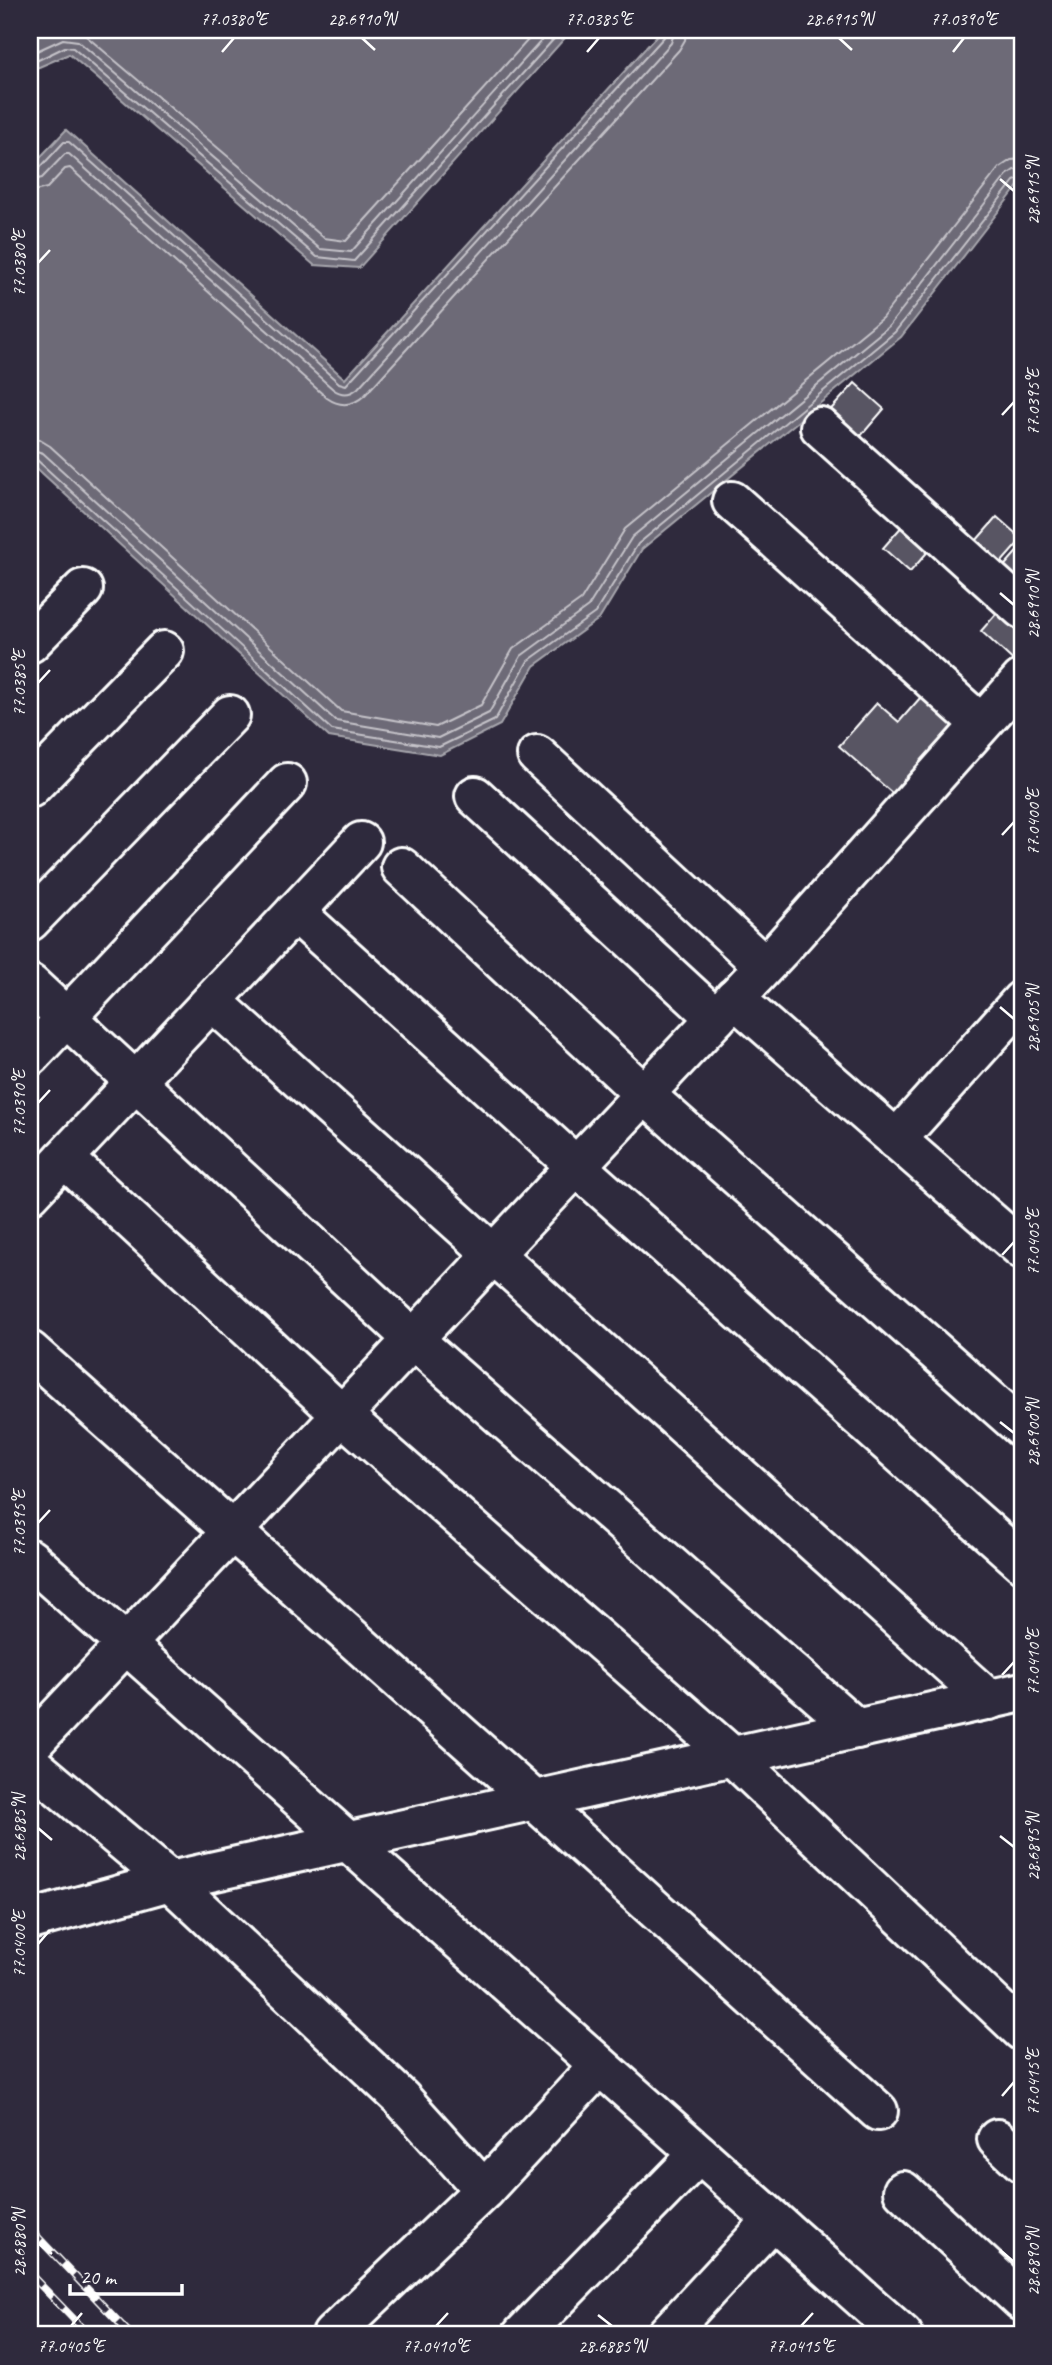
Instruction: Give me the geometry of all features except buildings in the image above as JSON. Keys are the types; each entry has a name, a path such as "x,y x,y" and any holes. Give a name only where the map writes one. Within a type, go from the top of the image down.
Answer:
{"street":[{"path":"820,427 1022,609"},
{"path":"732,502 981,724"},
{"path":"30,643 83,589"},
{"path":"30,788 164,652"},
{"path":"30,1746 725,1008 898,820 1022,679"},
{"path":"30,921 230,715"},
{"path":"537,755 764,966"},
{"path":"30,1056 287,783"},
{"path":"475,796 725,1008 896,1140 1022,1250"},
{"path":"30,1194 361,842"},
{"path":"401,867 644,1094 1022,1428"},
{"path":"296,912 576,1166 1022,1562"},
{"path":"30,984 413,1339 857,1729"},
{"path":"896,1140 1022,999"},
{"path":"212,1001 494,1253 1006,1696"},
{"path":"64,1158 342,1415 732,1756 1022,2031"},
{"path":"30,1351 535,1801 878,2112"},
{"path":"30,1559 903,2335"},
{"path":"30,1920 170,1881 1006,1696"},
{"path":"30,1762 170,1881 401,2098 484,2190"},
{"path":"332,2335 484,2190 599,2066"},
{"path":"522,2335 699,2154"},
{"path":"903,2191 1022,2301"},
{"path":"666,2335 773,2220"}],"water":[{"path":"30,30 572,30 359,268 314,265 69,54 30,71"},
{"path":"662,30 1022,30 1022,181 901,337 642,549 600,618 534,666 500,725 440,755 329,737 30,462 30,168 66,130 345,379"}],"railway":[{"path":"30,2229 131,2335"},
{"path":"30,2274 89,2335"}]}
